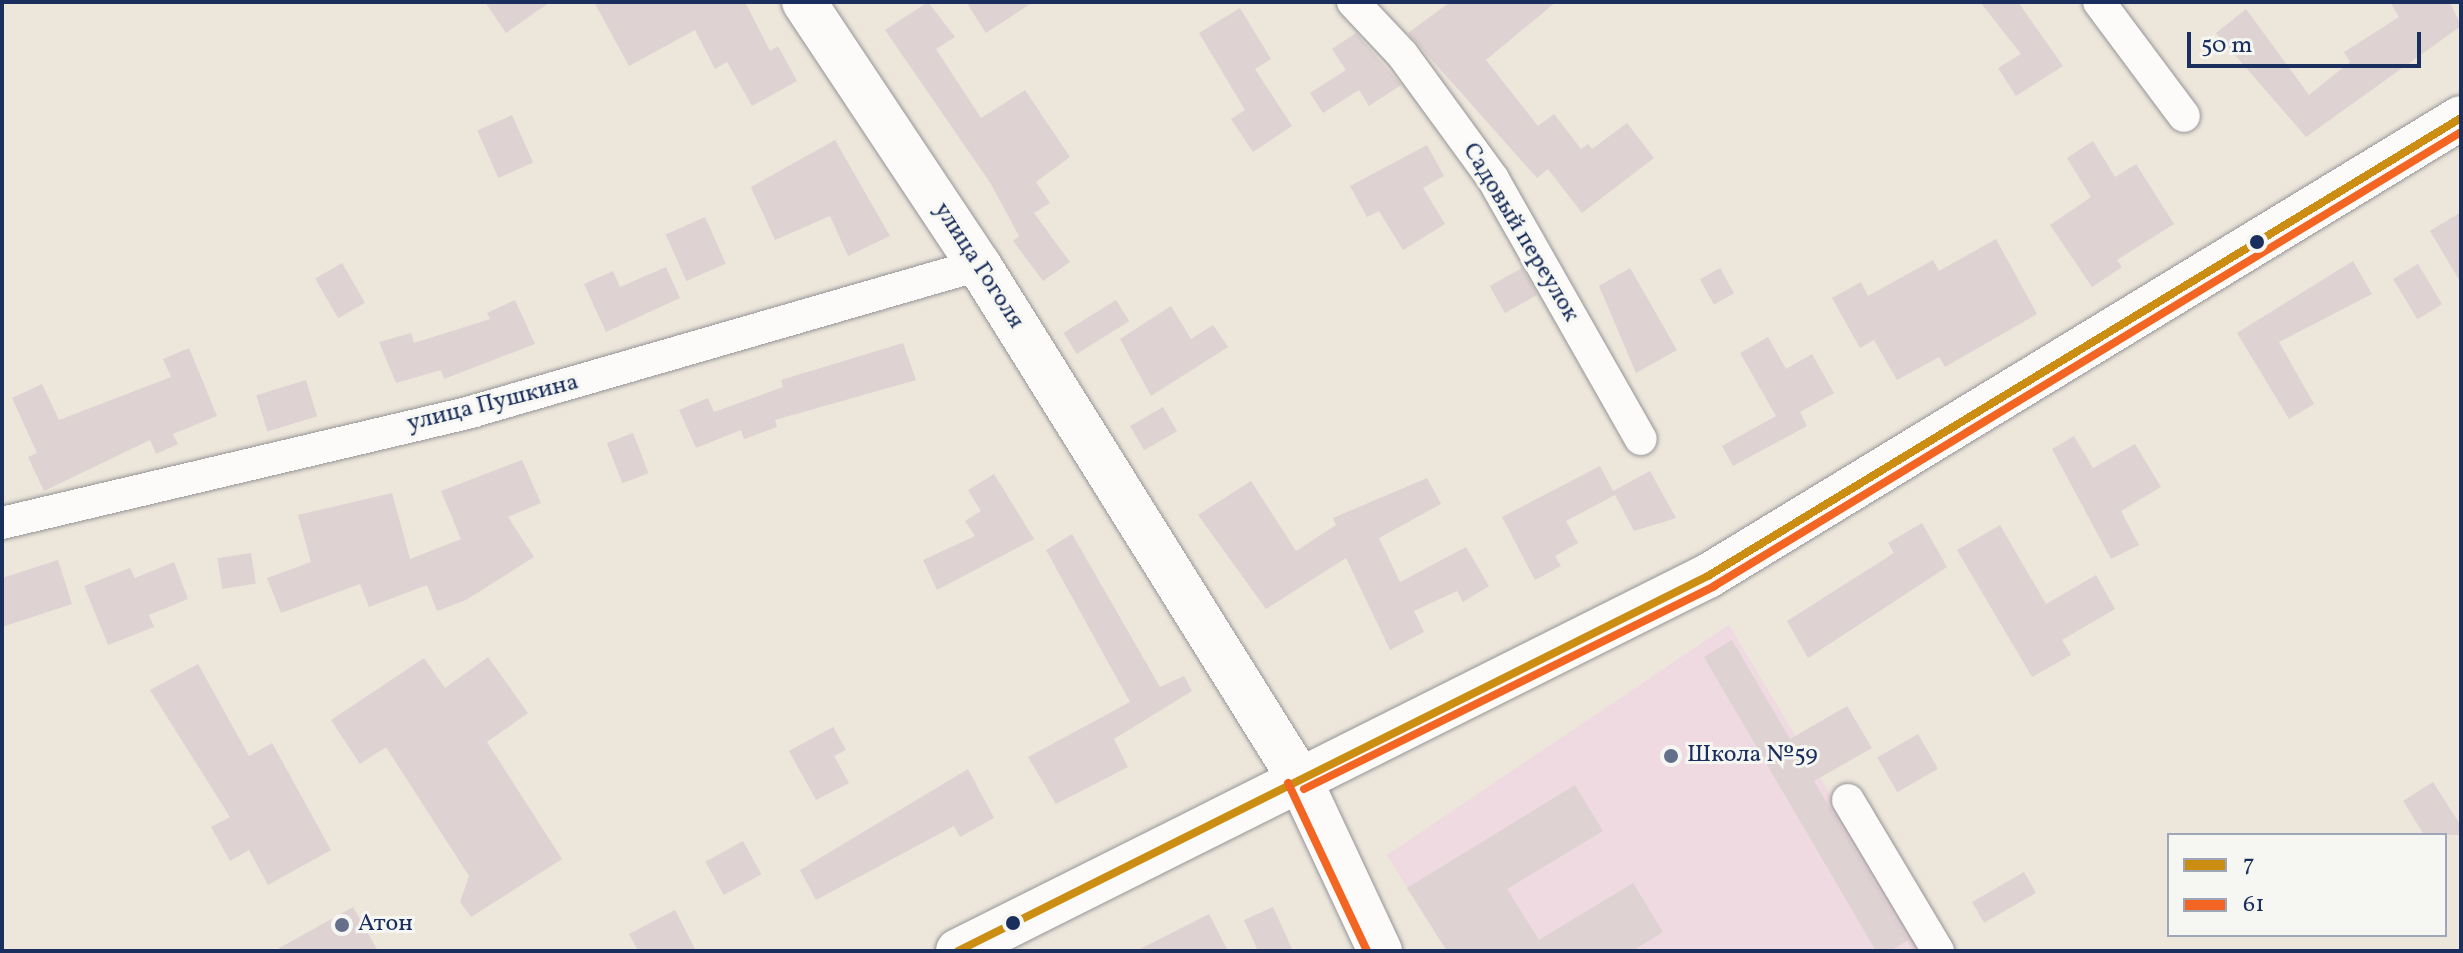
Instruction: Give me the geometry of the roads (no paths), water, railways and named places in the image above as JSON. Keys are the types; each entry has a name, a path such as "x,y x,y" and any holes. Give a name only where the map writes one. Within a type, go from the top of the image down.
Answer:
{"main road":[{"name":"улица Гоголя","path":"804,2 979,265 1299,778 1380,951"},
{"path":"958,951 1708,576 2461,118"}],"street":[{"name":"Садовый переулок","path":"1353,2 1402,54 1493,179 1641,439"},
{"path":"2099,2 2184,116"},
{"name":"улица Пушкина","path":"2,523 474,411 979,265"},
{"path":"1848,800 1938,951"}],"place":[{"name":"Школа №59","path":"1671,756"},
{"name":"Атон","path":"342,925"}]}
